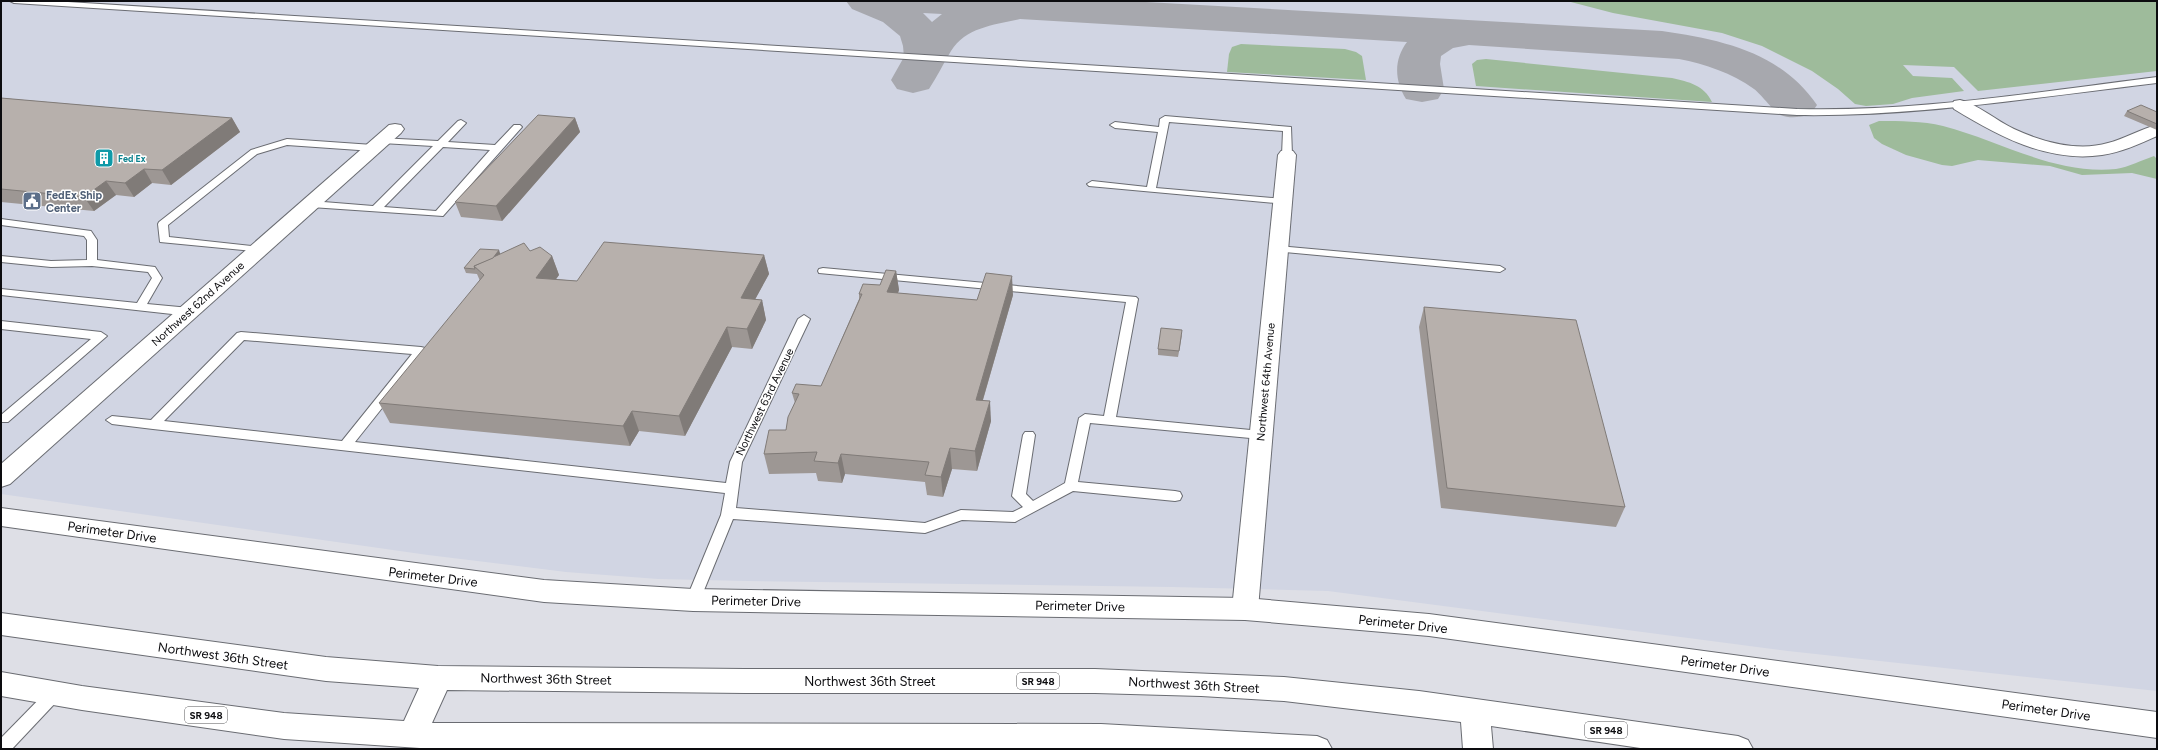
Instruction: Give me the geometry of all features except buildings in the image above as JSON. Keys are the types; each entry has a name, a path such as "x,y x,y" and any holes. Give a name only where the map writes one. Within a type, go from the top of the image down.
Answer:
{"street":[{"path":"1960,105 2004,132 2032,142 2064,149 2103,150 2157,130"},
{"name":"Northwest 62nd Avenue","path":"1,478 260,250 383,139"},
{"name":"Northwest 64th Avenue","path":"1245,610 1287,155"},
{"name":"Perimeter Drive","path":"1,517 387,571 544,591 693,600 1245,610 1430,625 2157,725"},
{"name":"Northwest 36th Street","path":"1,624 326,670 438,678 745,681 1095,681 1194,684 1360,696 1738,749"},
{"path":"407,742 438,678"},
{"name":"SR 948","path":"1,684 284,726 407,742 1022,743 1108,737 1254,744 1317,749"},
{"path":"1474,711 1478,749"}],"lane":[{"path":"14,1 1776,111 1872,112 1960,105 2157,80"},
{"path":"1150,190 1164,130 1165,119 1288,129 1287,155"},
{"path":"376,209 461,123"},
{"path":"1115,126 1164,130"},
{"path":"311,204 439,214 517,127"},
{"path":"260,250 164,240 163,224 254,152 287,142 383,139 497,148"},
{"path":"1092,184 1283,202"},
{"path":"1,222 87,233 92,240 92,263"},
{"path":"1278,248 1500,269"},
{"path":"1,259 51,264 92,263 151,270 158,278 140,306"},
{"path":"823,271 1132,299 1109,421"},
{"path":"1,292 190,312"},
{"name":"Northwest 63rd Avenue","path":"693,600 728,513 736,462 804,319"},
{"path":"1,325 101,336 4,418"},
{"path":"153,425 241,336 421,351 345,446"},
{"path":"1071,486 1085,418 1261,435"},
{"path":"112,420 732,489"},
{"path":"1029,435 1019,496 1032,507"},
{"path":"728,513 925,528 961,515 1015,517 1071,486 1175,496"},
{"path":"4,749 1,748 55,693"}],"shaded area":[{"path":"1,1 2157,1 2157,691 1788,651 1328,591 1172,587 658,579 566,572 428,555 1,494"}],"green space":[{"path":"1567,1 2157,1 2157,71 1978,91 1954,67 1903,65 1913,76 1952,78 1964,91 1912,98 1893,104 1866,106 1855,104 1838,89 1812,71 1762,46 1722,33 1613,13"},
{"path":"1241,44 1345,49 1356,52 1362,56 1366,80 1227,72 1229,54 1232,47"},
{"path":"1486,59 1672,78 1690,83 1700,88 1709,96 1712,102 1476,86 1472,64 1477,60"},
{"path":"1879,121 1903,121 1935,124 1965,132 2049,162 2071,167 2116,169 2154,156 2157,159 2157,179 2132,173 2082,175 2050,166 1978,160 1952,166 1942,165 1906,155 1882,144 1874,138 1869,125"}],"taxiway":[{"path":"866,1 897,14 915,27 921,36 925,57"},
{"path":"917,1 1679,46 1716,55 1753,69 1769,79 1783,91 1794,105"},
{"path":"913,80 930,49 948,29 958,22 971,17 1007,10"},
{"path":"1422,89 1418,61 1420,54 1425,48 1431,43 1446,37 1469,33"}],"place":[{"name":"Fed Ex","path":"104,158"},
{"name":"FedEx Ship Center","path":"32,201"}]}
